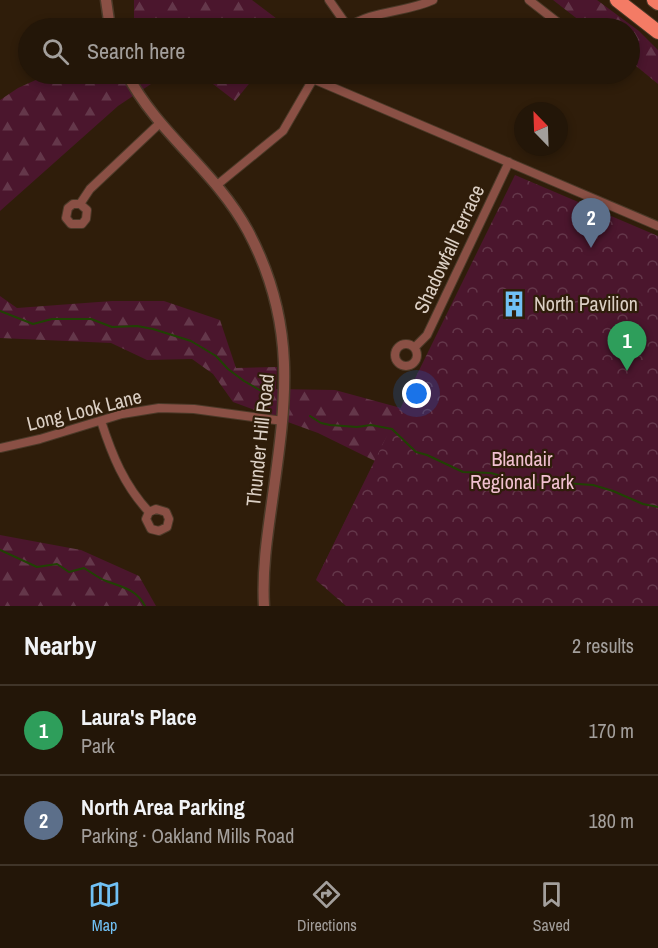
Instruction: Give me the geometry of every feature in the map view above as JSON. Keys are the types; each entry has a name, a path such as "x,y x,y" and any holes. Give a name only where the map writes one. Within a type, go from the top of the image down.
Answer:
{"main road":[{"path":"617,0 658,32"},
{"path":"654,0 658,3"}],"street":[{"path":"106,0 109,18"},
{"path":"329,0 341,18"},
{"path":"366,18 372,15 406,10 433,0"},
{"path":"529,0 552,18"},
{"name":"Thunder Hill Road","path":"133,84 146,107 230,201 250,234 273,293 285,357 283,421 264,565 264,606"},
{"path":"217,185 283,131 309,84"},
{"path":"332,84 658,226"},
{"path":"80,204 90,189 160,123"},
{"name":"Shadowfall Terrace","path":"414,347 427,335 509,162"},
{"name":"Long Look Lane","path":"0,447 40,439 144,410 173,408 283,421"},
{"path":"101,421 122,476 131,492 149,512"}],"green space":[{"path":"134,0 252,0 276,18 134,18"},
{"path":"553,0 597,0 621,18 576,18"},
{"path":"640,32 658,50 658,84 640,69"},
{"path":"27,84 151,84 118,106 0,211 0,100"},
{"path":"213,84 249,84 235,101"},
{"name":"Blandair Regional Park","path":"515,175 658,236 658,606 346,606 316,580"},
{"path":"0,296 17,308 112,301 164,301 220,320 236,368 277,367 276,389 335,390 401,408 427,436 316,580 375,461 318,433 233,402 213,374 192,359 147,360 111,343 0,338"},
{"path":"0,535 81,550 139,576 156,606 0,606"}],"waterway":[{"path":"0,311 33,324 52,319 91,319 112,327 137,326 153,329 191,341 216,356 228,369 263,392"},
{"path":"310,416 321,423 330,425 357,427 371,425 392,429 416,452 463,472 491,473 530,485 564,483 593,485 643,504 658,507"},
{"path":"0,550 37,567 57,564 69,572 84,568 103,580 133,592 145,606"}],"place":[{"name":"North Area Parking","path":"591,248"},
{"name":"North Pavilion","path":"514,304"},
{"name":"Laura's Place","path":"627,371"}]}
